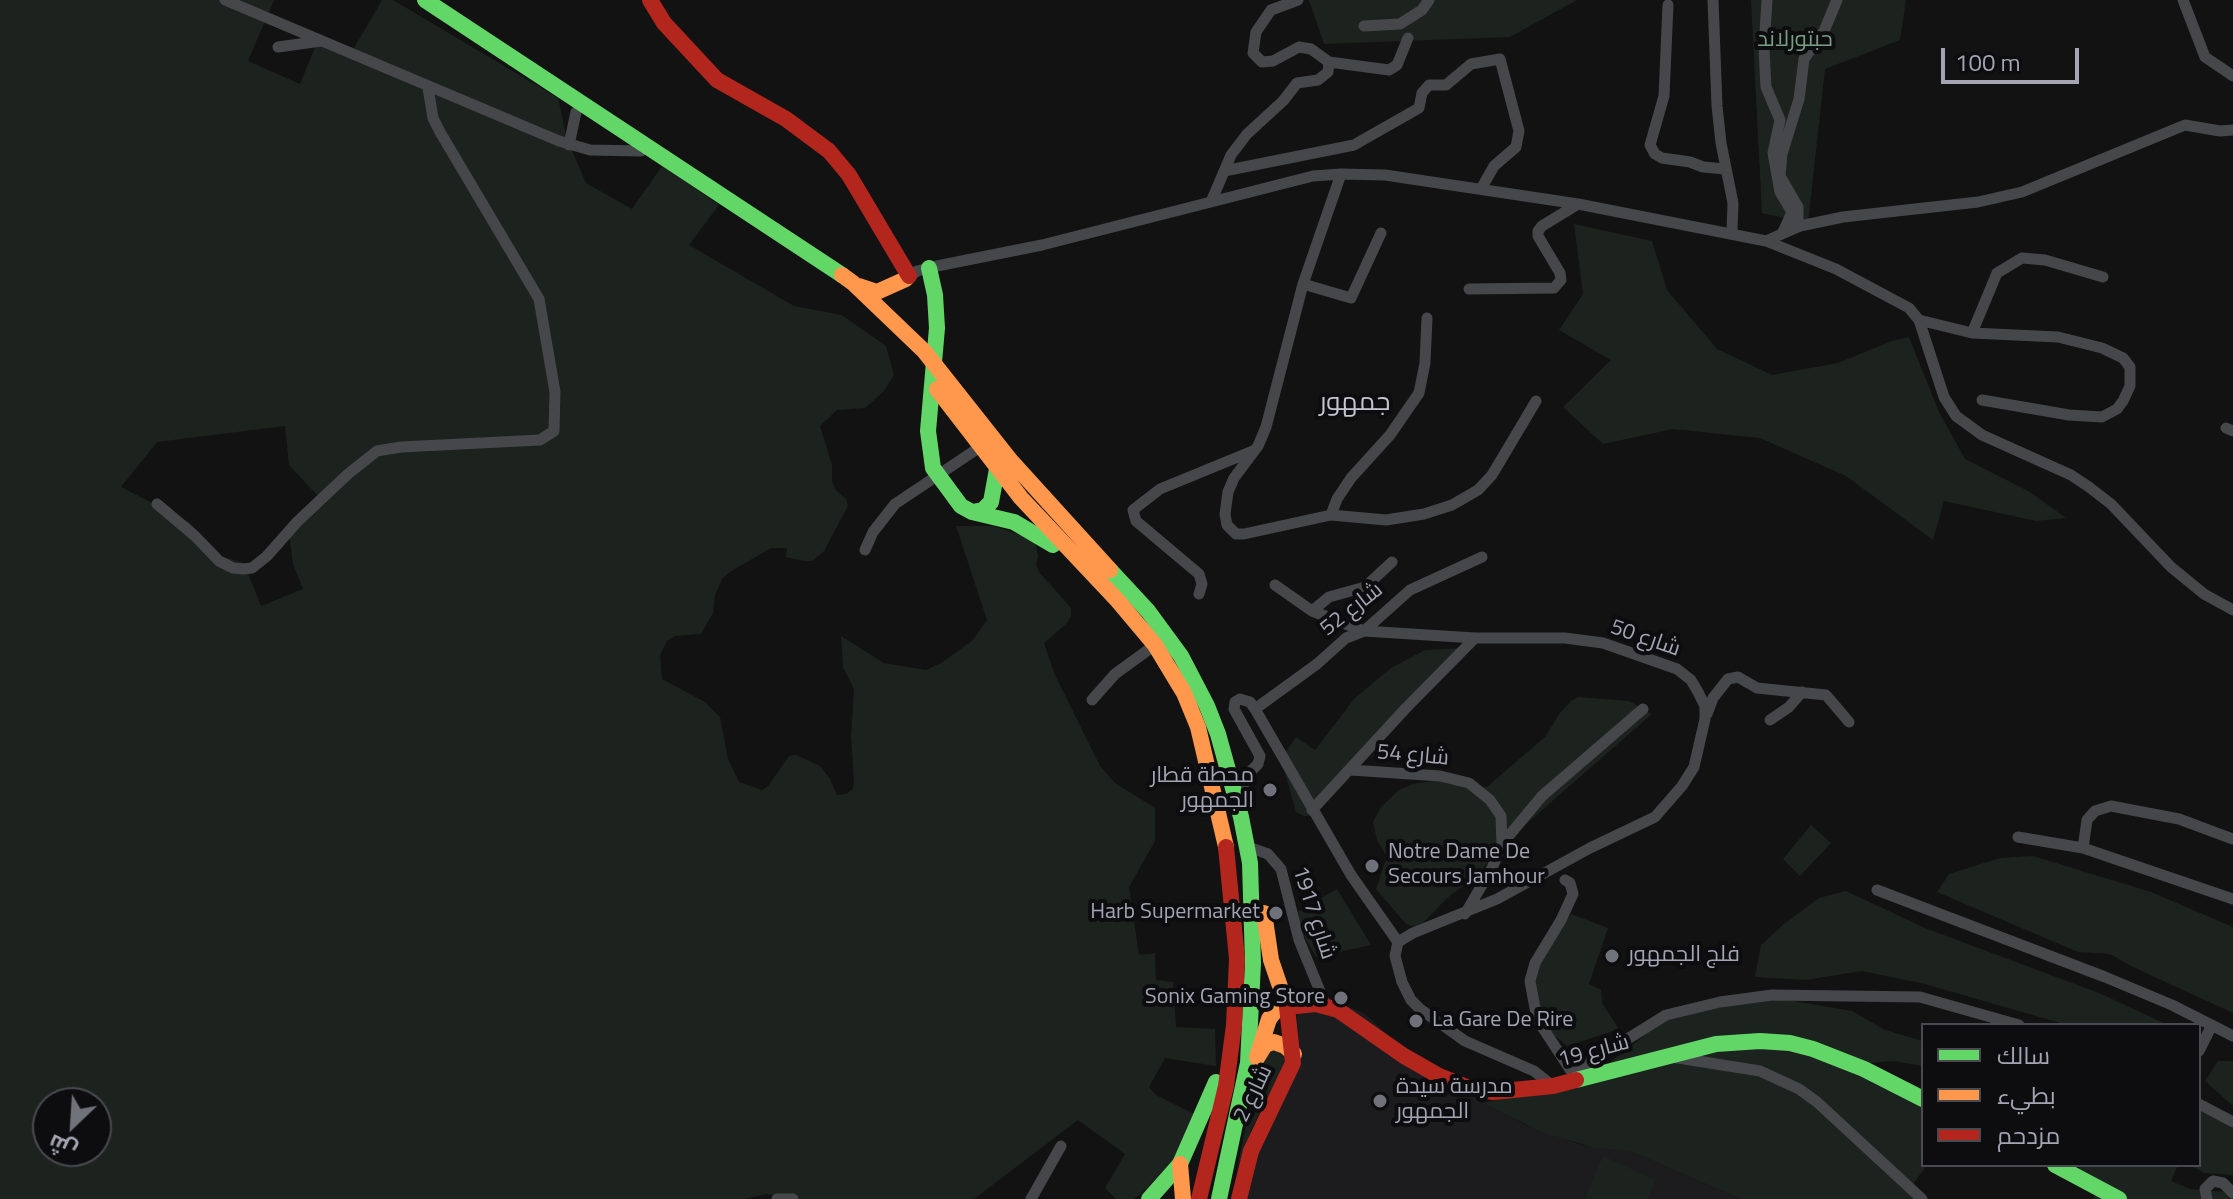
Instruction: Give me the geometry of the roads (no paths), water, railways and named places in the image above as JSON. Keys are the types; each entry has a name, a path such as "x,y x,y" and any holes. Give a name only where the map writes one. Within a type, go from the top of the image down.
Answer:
{"main road":[{"path":"408,0 576,112 641,151 853,296 913,356 997,469 1155,645 1184,693 1205,752 1229,865 1236,929 1236,989 1226,1086 1199,1199"},
{"path":"425,0 863,289 877,292 908,277"},
{"path":"650,0 673,34 717,80 786,119 829,151 849,175 908,277 899,302 903,328"},
{"path":"929,268 935,295 936,349 928,441 933,468 956,501 972,512 1014,522 1045,541 1072,552"},
{"path":"853,283 924,351 1030,483 1142,604 1170,638 1193,675 1207,706 1237,801 1249,855 1253,997 1248,1063 1219,1199"},
{"path":"972,512 983,510 991,502 997,469"},
{"name":"شارع 2","path":"1239,1199 1251,1151 1290,1071 1294,1054 1287,1007 1271,960 1262,904 1249,855"},
{"path":"1149,1199 1180,1164 1214,1090 1227,1011 1236,989"},
{"name":"شارع 19","path":"1287,1007 1305,1004 1326,1006 1355,1020 1428,1070 1469,1088 1493,1092 1553,1086 1575,1077 1716,1044 1790,1043 1864,1069 1921,1098"},
{"path":"1237,1120 1263,1034 1272,1015 1287,1007"},
{"path":"1257,1058 1265,1045 1274,1042 1294,1054"},
{"path":"1180,1164 1183,1199"},
{"path":"2059,1167 2119,1199"}],"street":[{"path":"225,0 569,145 602,151 641,151"},
{"path":"1298,0 1271,10 1256,32 1253,53 1262,62 1273,61 1299,47 1311,49 1329,62 1389,70 1397,65 1408,38"},
{"path":"1364,26 1400,24 1422,10 1429,0"},
{"path":"1713,0 1717,106 1733,203 1732,232"},
{"path":"1767,0 1764,48 1766,87 1780,120 1773,153 1780,192 1792,212 1783,232"},
{"path":"1798,227 1798,207 1780,176 1782,154 1799,99 1804,59 1824,31 1837,0"},
{"path":"2183,0 2205,57 2233,76"},
{"path":"1668,5 1664,96 1650,145 1655,154 1662,158 1725,169"},
{"path":"278,47 321,41"},
{"path":"1224,171 1354,145 1419,108 1422,93 1429,85 1446,85 1471,64 1500,59 1519,131 1516,147 1494,166 1481,189"},
{"path":"1211,202 1231,155 1247,134 1283,101 1297,83 1318,80 1328,72 1329,62"},
{"path":"157,504 219,561 233,568 252,568 348,474 377,451 540,440 554,431 555,392 539,299 440,132 433,118 428,88"},
{"path":"569,145 576,112"},
{"path":"1766,241 1798,227 1843,217 1978,202 2022,192 2185,125 2233,130"},
{"path":"908,277 929,268 1042,245 1313,176 1341,174 1366,173 1481,189 1732,232 1766,241 1836,269 1898,301 1919,320 1935,374 1956,416 1995,442 2064,471 2089,487 2111,504 2171,567 2204,594 2233,610"},
{"path":"1341,174 1303,284 1271,410 1255,450 1234,478 1228,492 1225,520 1236,534 1331,515 1386,520 1424,514 1465,499 1492,475 1536,401"},
{"path":"1469,289 1554,288 1561,280 1560,273 1538,231 1578,204"},
{"path":"1303,284 1351,298 1381,233"},
{"path":"1972,333 1997,273 2022,258 2045,260 2103,277"},
{"path":"1331,515 1351,478 1390,435 1419,393 1425,363 1427,318"},
{"path":"1919,320 1972,333 2058,337 2102,348 2128,362 2131,376 2123,401 2117,409 2102,417 2069,415 1982,400"},
{"path":"865,550 873,532 895,504 980,447"},
{"path":"1199,594 1202,580 1199,574 1136,521 1133,510 1160,489 1255,450"},
{"name":"شارع 52","path":"1248,774 1258,764 1259,752 1237,716 1236,700 1243,700 1255,709 1317,664 1346,638 1364,631 1410,590 1482,557"},
{"path":"1312,611 1329,597 1365,587 1392,562"},
{"name":"شارع 50","path":"1275,585 1312,611 1364,631 1475,638 1565,638 1603,643 1677,669 1691,680 1705,706 1705,719"},
{"path":"1351,770 1475,638"},
{"path":"1092,700 1115,674 1155,645"},
{"path":"1553,1086 1534,1071 1465,1041 1420,1009 1411,1000 1402,982 1395,956 1398,942 1413,933 1465,914 1655,817 1694,767 1713,698 1728,679 1738,677 1757,688 1826,695 1849,722"},
{"path":"1770,720 1789,707 1802,692"},
{"path":"1255,709 1351,875 1398,942"},
{"path":"1465,914 1502,845 1542,796 1643,709"},
{"path":"1226,762 1248,774 1237,801"},
{"name":"شارع 54","path":"1312,810 1351,770 1440,776 1469,783 1490,800 1501,816 1502,845"},
{"path":"2083,848 2087,820 2095,811 2111,806 2179,819 2233,839"},
{"path":"2018,837 2083,848 2233,899"},
{"name":"شارع 1917","path":"1249,855 1268,854 1281,869 1299,940 1326,1006"},
{"path":"1565,880 1570,883 1573,894 1535,963 1530,981 1537,1019 1575,1077 1666,1015 1720,1002 1772,995 1920,997 2012,1023"},
{"path":"1877,890 2105,977 2233,1036"},
{"path":"2201,1047 2212,1025"},
{"path":"1664,1056 1760,1071 1799,1089 1922,1199"},
{"path":"2201,1105 2233,1122"},
{"path":"1031,1199 1061,1146"},
{"path":"2207,1199 2205,1189 2213,1181 2223,1183 2233,1193"},
{"path":"777,1199 793,1199"}],"place":[{"name":"محطة قطار الجمهور","path":"1270,790"},
{"name":"Notre Dame De Secours Jamhour","path":"1372,866"},
{"name":"Harb Supermarket","path":"1276,913"},
{"name":"فلج الجمهور","path":"1612,956"},
{"name":"Sonix Gaming Store","path":"1341,998"},
{"name":"La Gare De Rire","path":"1416,1021"},
{"name":"مدرسة سيدة الجمهور","path":"1380,1101"}],"district":[{"name":"جمهور","path":"1355,404"}],"park label":[{"name":"حبتورلاند","path":"1795,41"}]}
